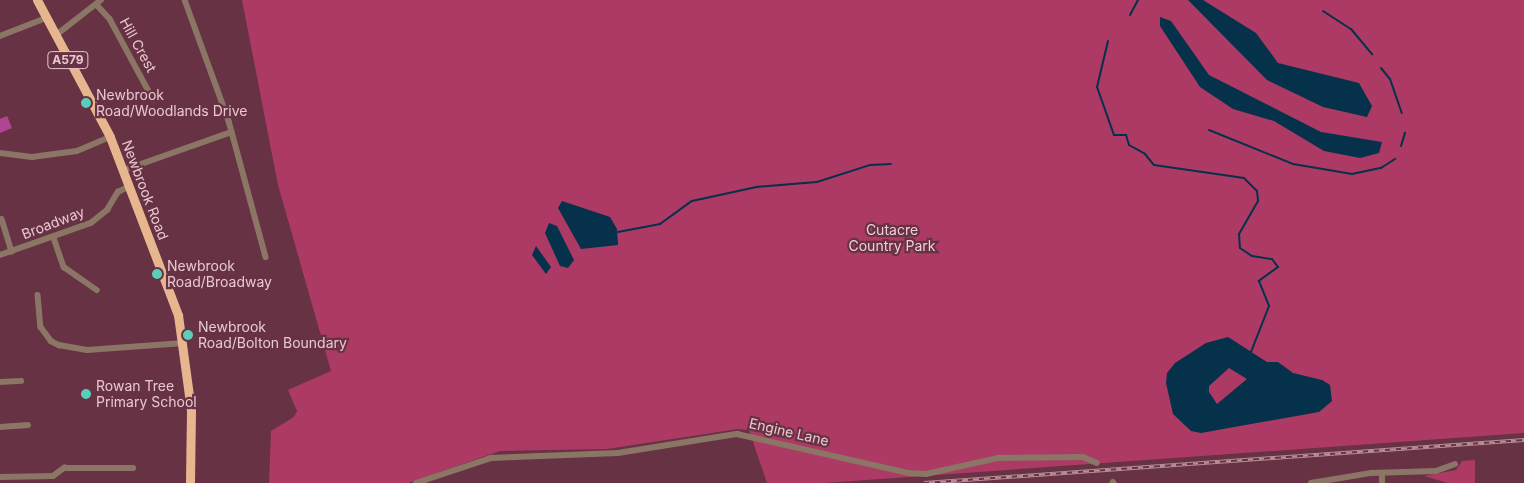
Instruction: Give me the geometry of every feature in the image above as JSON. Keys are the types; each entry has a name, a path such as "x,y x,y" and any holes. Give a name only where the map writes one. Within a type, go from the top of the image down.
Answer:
{"highway":[{"name":"Newbrook Road","path":"38,0 55,36 110,137 178,314 184,343"},
{"name":"A579","path":"184,343 191,410 190,483"}],"street":[{"path":"185,0 232,132 266,257"},
{"path":"55,36 99,3"},
{"name":"Hill Crest","path":"99,3 110,19 154,99"},
{"path":"0,36 46,18"},
{"path":"124,170 232,132"},
{"path":"0,153 32,156 77,151 110,137"},
{"name":"Broadway","path":"0,255 54,238 90,223 107,210 118,192 130,186"},
{"path":"2,218 12,251"},
{"path":"54,238 64,268 93,290"},
{"path":"38,295 42,326 51,341 59,345 87,350 184,343"},
{"path":"0,382 21,381"},
{"path":"0,427 28,425"},
{"name":"Engine Lane","path":"416,483 491,458 618,453 737,434 908,473 926,474 998,458 1083,457 1096,463"},
{"path":"1310,483 1382,474 1436,471 1455,464"},
{"path":"0,477 53,476 64,468 133,468"},
{"path":"1382,474 1382,483"},
{"path":"53,476 54,483"}],"green space":[{"name":"Cutacre Country Park","path":"242,0 1524,0 1524,433 824,483 767,483 749,430 738,429 607,449 500,451 408,483 269,483 271,431 294,417 297,411 288,390 331,371 278,185"},
{"path":"1475,460 1475,483 1448,483 1424,476 1456,470 1462,461"}],"water":[{"path":"1188,0 1203,0 1256,33 1278,63 1359,83 1372,106 1367,117 1323,107 1267,80"},
{"path":"1160,17 1171,21 1209,75 1321,132 1382,142 1379,153 1360,158 1324,151 1274,121 1233,109 1200,87 1160,26"},
{"path":"562,201 610,217 617,229 618,245 581,249 558,208"},
{"path":"549,223 557,226 574,260 568,268 560,266 545,233"},
{"path":"536,246 551,267 546,274 532,255"},
{"path":"1228,337 1267,362 1278,362 1293,373 1322,380 1330,385 1332,401 1319,412 1201,433 1191,431 1173,414 1166,383 1167,373 1175,363 1206,343","holes":["1229,368 1247,379 1217,404 1209,392 1209,386"]}],"building":[{"path":"7,116 12,128 0,133 0,119"}],"waterway":[{"path":"1130,15 1138,0"},
{"path":"1323,11 1351,29 1372,54"},
{"path":"1108,41 1097,87 1114,135 1126,135 1129,145 1145,154 1154,165 1244,178 1257,191 1258,201 1239,234 1240,248 1252,256 1272,259 1278,267 1259,281 1269,306 1251,352"},
{"path":"1381,68 1390,79 1402,113"},
{"path":"1209,130 1293,164 1352,174 1381,168 1395,159"},
{"path":"1401,146 1405,133"},
{"path":"618,232 660,224 692,201 756,187 817,182 870,165 891,164"}],"railway":[{"path":"924,483 1524,440"}],"place":[{"name":"Newbrook Road/Woodlands Drive","path":"86,103"},
{"name":"Newbrook Road/Broadway","path":"157,274"},
{"name":"Newbrook Road/Bolton Boundary","path":"188,335"},
{"name":"Rowan Tree Primary School","path":"86,394"}]}
